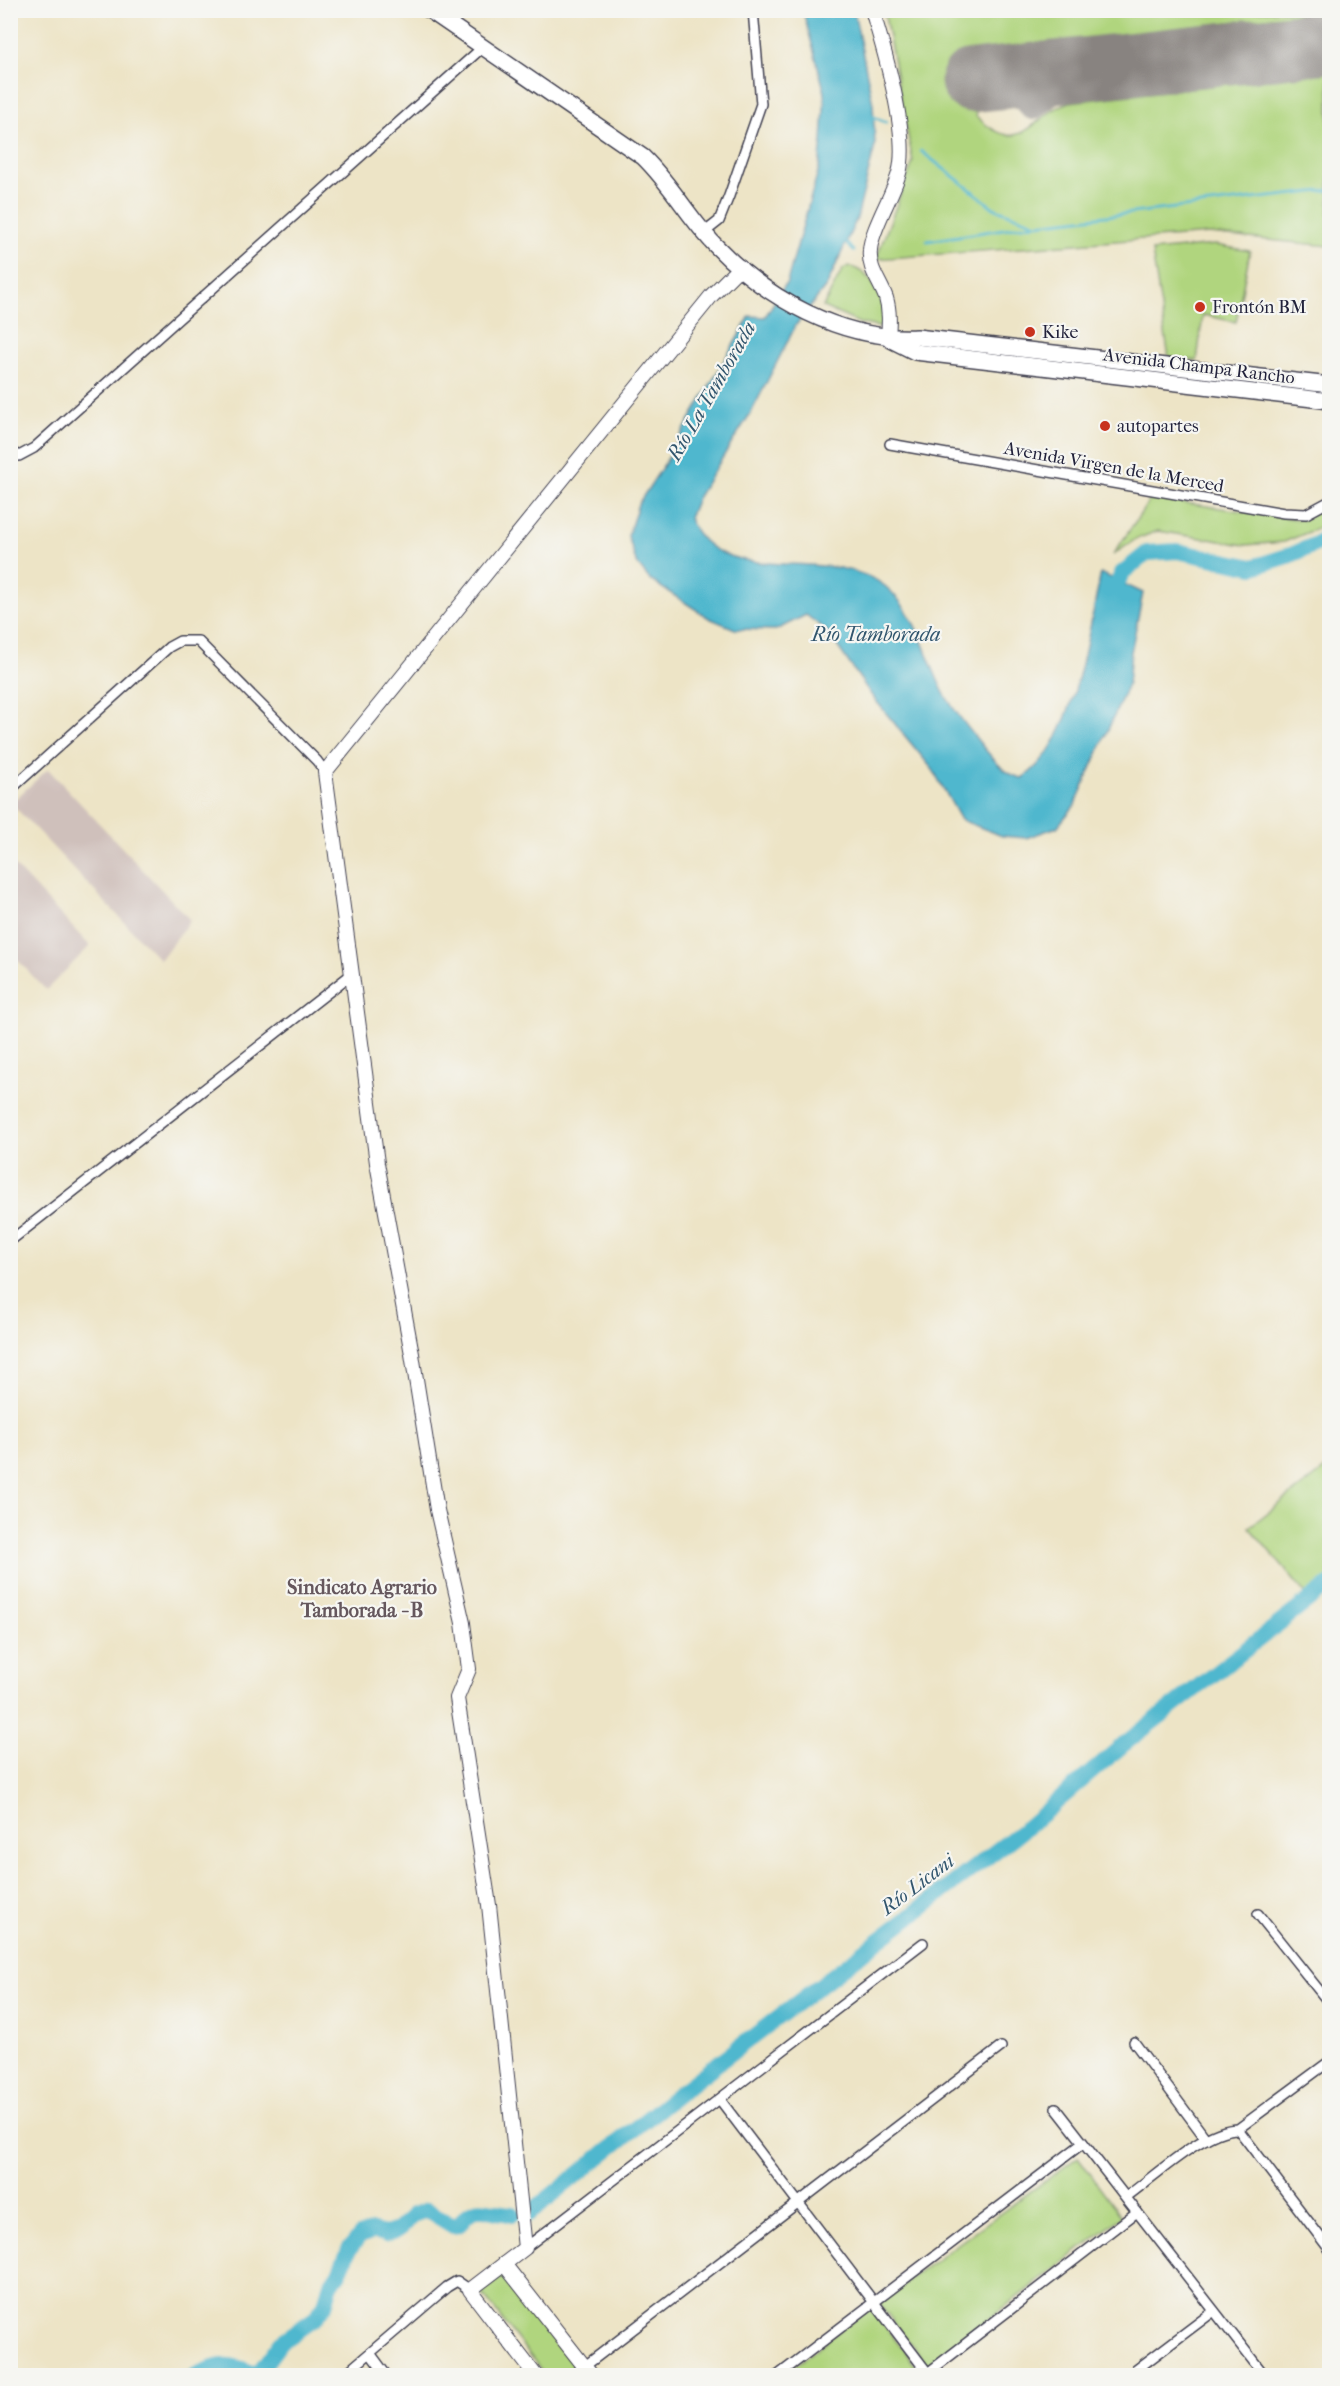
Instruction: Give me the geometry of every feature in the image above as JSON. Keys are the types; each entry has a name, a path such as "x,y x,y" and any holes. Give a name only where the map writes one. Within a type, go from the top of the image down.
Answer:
{"main road":[{"name":"Avenida Champa Rancho","path":"429,10 643,157 660,173 705,232 740,267 776,294 808,312 848,328 888,339 917,337 1046,360 1267,386 1329,401"},
{"path":"872,10 900,128 902,150 900,170 869,251 872,270 887,300 890,318 888,339"},
{"path":"536,2376 470,2290 525,2248 489,1905 457,1698 469,1669 463,1623 437,1510 412,1354 377,1163 326,772 712,295 740,267"},
{"name":"Avenida Champa Rancho","path":"1267,386 1329,385"},
{"path":"504,2264 589,2371"}],"street":[{"path":"705,232 719,221 760,104 753,10"},
{"path":"10,451 19,456 34,448 483,47"},
{"name":"Avenida Virgen de la Merced","path":"890,444 1284,513 1306,514 1329,501"},
{"path":"10,790 169,647 188,640 198,641 326,772"},
{"path":"10,1240 353,972"},
{"path":"1258,1914 1329,2004"},
{"path":"525,2248 721,2101 923,1943"},
{"path":"1134,2042 1206,2139"},
{"path":"572,2376 589,2371 796,2201 1001,2047"},
{"path":"1126,2197 1206,2139 1225,2129 1238,2129 1329,2061"},
{"path":"721,2101 927,2375 1137,2212"},
{"path":"1056,2108 1265,2376"},
{"path":"1238,2129 1329,2250"},
{"path":"777,2376 1083,2143"},
{"path":"343,2376 457,2281 470,2290"},
{"path":"1128,2376 1214,2311"},
{"path":"370,2353 387,2376"}],"shaded area":[{"path":"48,769 190,920 160,960 11,803"},
{"path":"11,862 90,946 46,990 11,953"}],"green space":[{"path":"884,11 1325,11 969,52 976,116 992,129 1016,135 1070,102 1329,72 1329,246 1209,234 876,259 913,162"},
{"name":"Frontón BM","path":"1215,245 1250,251 1236,322 1203,315 1197,361 1169,358 1152,251"},
{"path":"849,266 866,275 877,291 883,309 883,328 859,323 823,307 843,269"},
{"path":"1151,498 1303,520 1329,505 1329,524 1284,542 1245,545 1158,531 1136,539 1113,555"},
{"path":"1329,1466 1329,1584 1310,1599 1249,1527"},
{"path":"1078,2157 1122,2217 928,2366 878,2302"},
{"path":"506,2273 577,2366 564,2375 545,2375 481,2292"},
{"path":"870,2307 919,2370 912,2376 781,2376"}],"water":[{"name":"Río Tamborada","path":"803,11 854,11 873,104 875,146 857,218 827,285 796,325 752,411 697,498 689,518 704,541 724,554 749,561 835,567 861,574 885,586 896,597 913,622 937,679 958,714 1001,767 1010,774 1022,778 1040,762 1055,741 1067,714 1084,655 1101,573 1143,593 1131,652 1128,684 1075,805 1057,827 1026,838 1002,836 961,820 933,770 872,696 827,631 806,615 776,630 735,629 709,618 650,580 636,562 628,536 638,504 665,463 750,316 765,317 787,282 819,168 825,93"}],"waterway":[{"path":"871,116 886,122"},
{"path":"921,151 994,208 1037,224 1330,190"},
{"path":"927,241 1035,224"},
{"path":"845,242 854,251"},
{"name":"Río La Tamborada","path":"1110,600 1122,573 1147,553 1177,551 1253,567 1291,555 1330,538"},
{"name":"Río Licani","path":"527,2215 683,2090 1031,1824 1123,1745 1330,1584"},
{"name":"Río Licani","path":"194,2376 219,2366 232,2366 257,2375 281,2342 314,2319 325,2305 330,2286 339,2273 349,2249 360,2236 373,2231 385,2234 398,2230 413,2215 427,2210 453,2226 460,2224 466,2216 477,2210 512,2214"}],"taxiway":[{"path":"1023,96 1033,107 1073,75 1093,69"}],"runway":[{"path":"972,81 1330,42"}],"place":[{"name":"Frontón BM","path":"1200,307"},
{"name":"Kike","path":"1030,332"},
{"name":"autopartes","path":"1105,426"}],"district":[{"name":"Sindicato Agrario Tamborada - B","path":"362,1598"}]}
